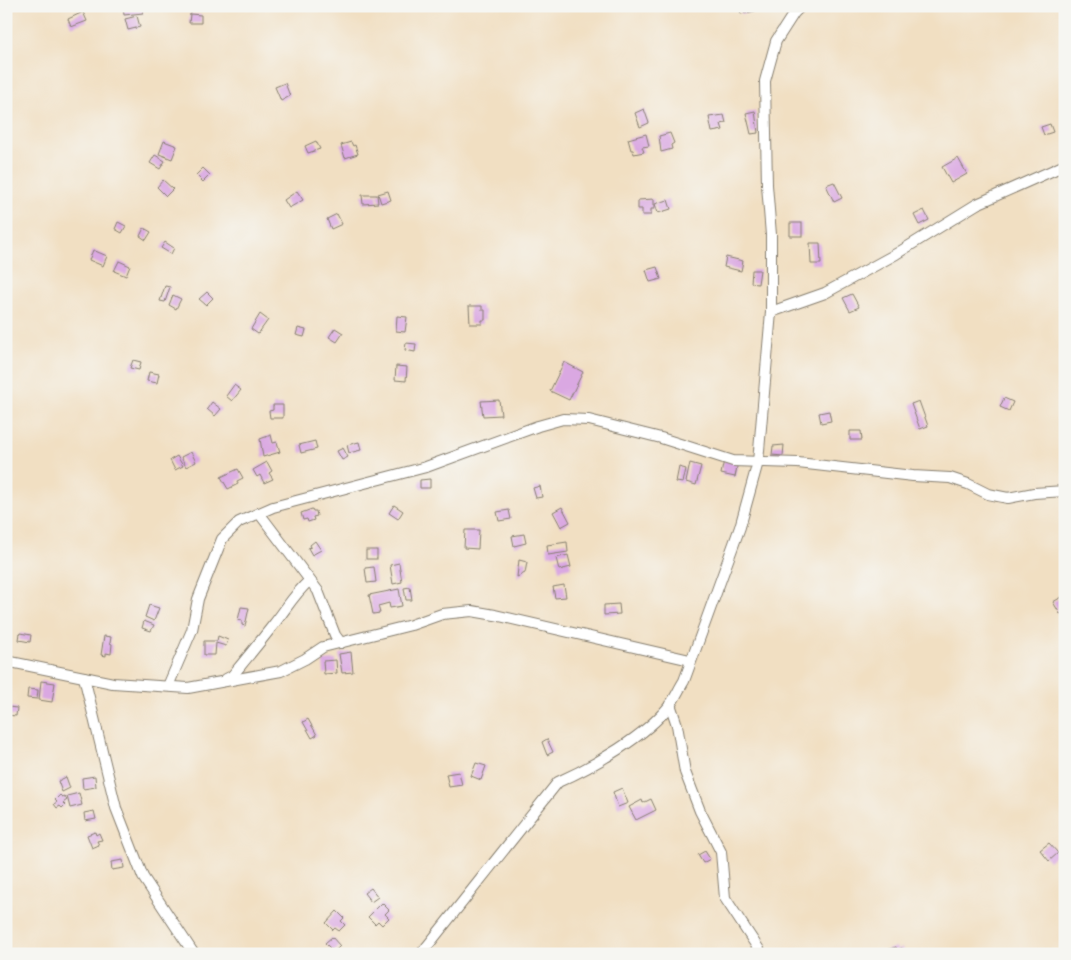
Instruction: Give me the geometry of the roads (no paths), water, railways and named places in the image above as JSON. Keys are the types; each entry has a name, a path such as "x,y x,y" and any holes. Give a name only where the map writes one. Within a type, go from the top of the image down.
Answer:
{"street":[{"path":"420,954 558,782 586,769 650,726 670,704 684,681 690,660 740,527 758,462 771,312 771,235 766,185 765,81 776,41 794,13 801,6"},
{"path":"771,312 825,293 896,254 977,204 1065,165"},
{"path":"168,686 192,630 198,599 222,539 239,522 273,507 426,468 538,426 563,420 589,420 661,438 732,461 798,463 913,476 950,478 988,494 1008,498 1034,493 1065,491"},
{"path":"259,513 318,592 335,635 341,643"},
{"path":"218,682 232,676 268,632 296,592 309,581"},
{"path":"6,660 113,683 188,688 281,671 323,647 411,625 442,614 472,611 690,660"},
{"path":"84,677 116,808 143,877 194,954"},
{"path":"670,704 677,726 685,772 700,811 722,852 725,898 762,954"}]}
